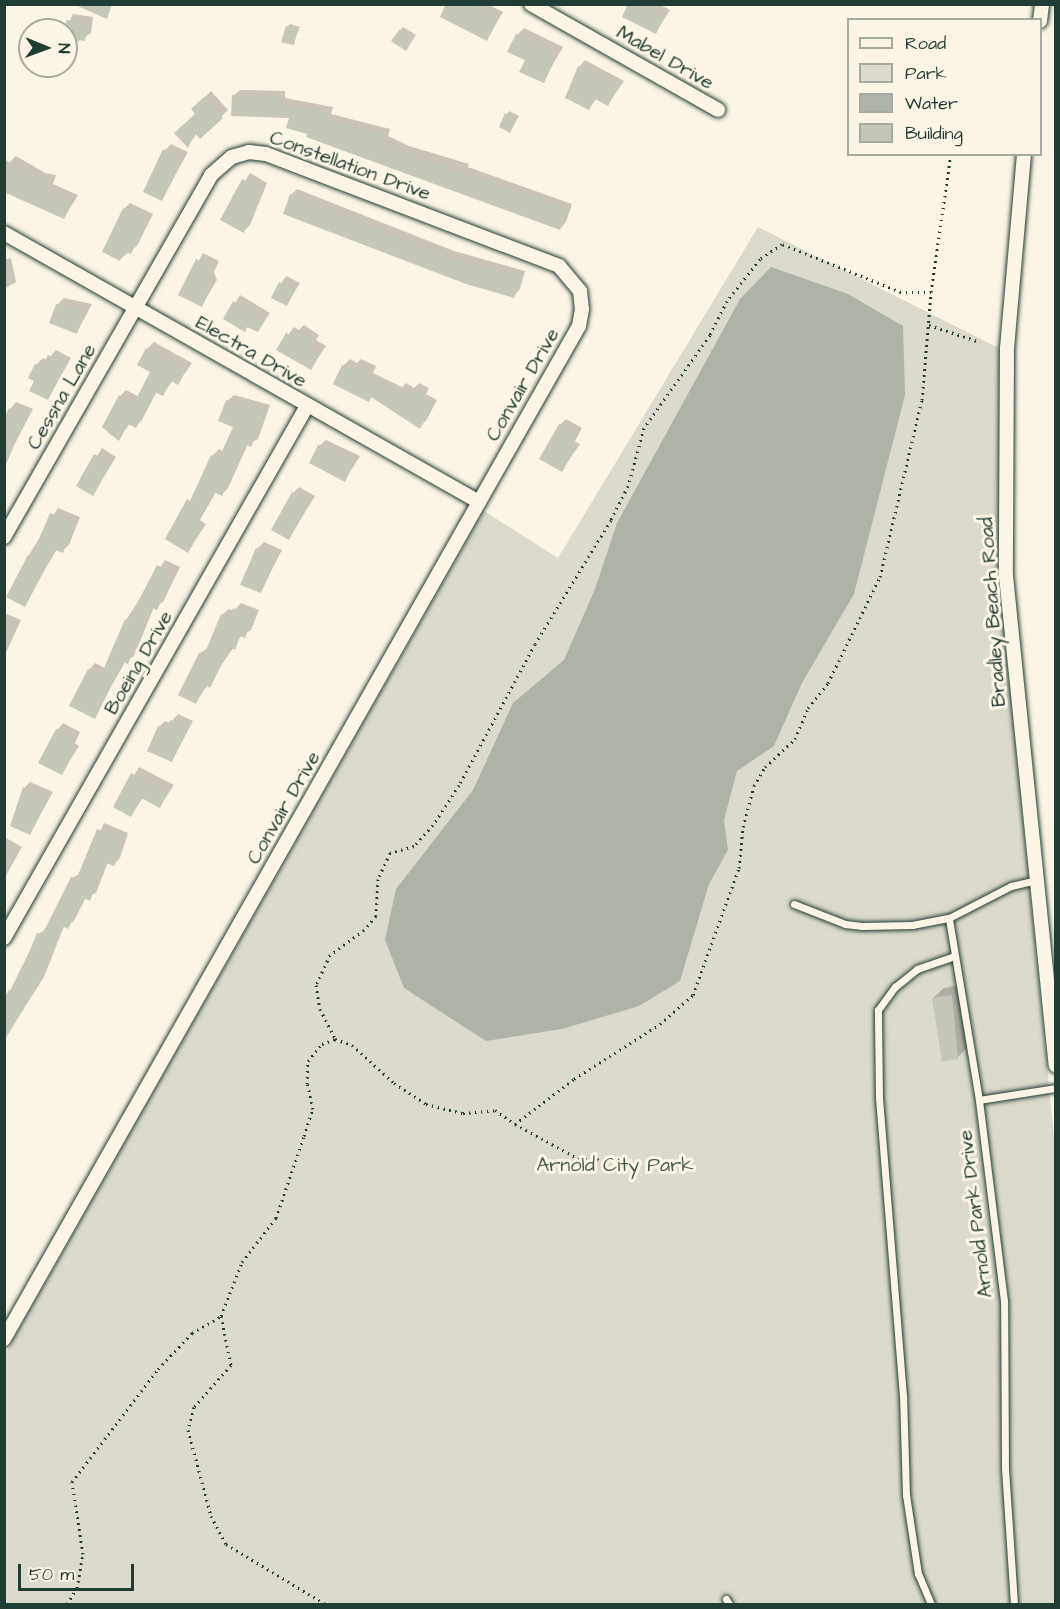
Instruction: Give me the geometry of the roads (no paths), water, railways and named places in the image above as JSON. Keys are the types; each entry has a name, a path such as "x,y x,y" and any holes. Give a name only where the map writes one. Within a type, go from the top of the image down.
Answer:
{"street":[{"name":"Mabel Drive","path":"531,4 718,110"},
{"name":"Constellation Drive","path":"135,308 211,175 223,161 249,152 274,157 559,266 580,291"},
{"name":"Bradley Beach Road","path":"1024,156 1007,348 1004,476 1006,576 1056,1065"},
{"name":"Electra Drive","path":"4,233 479,502"},
{"name":"Convair Drive","path":"4,1340 579,326 582,309 580,291"},
{"name":"Cessna Lane","path":"4,537 135,308"},
{"name":"Boeing Drive","path":"4,938 307,406"}],"lane":[{"path":"794,904 845,924 912,925 949,918 1011,886 1036,880"},
{"name":"Arnold Park Drive","path":"949,918 979,1100 1004,1301 1005,1468 1014,1605"},
{"path":"931,1605 918,1574 906,1495 903,1396 879,1098 878,1010 895,987 917,969 954,956"},
{"path":"979,1100 1056,1088"}],"water":[{"path":"771,267 848,294 903,326 905,395 854,594 802,683 774,746 737,771 724,820 728,850 709,884 680,981 639,1006 562,1029 486,1041 404,988 385,940 396,889 473,790 513,703 564,660 595,589 617,523 740,299"}],"park label":[{"name":"Arnold City Park","path":"615,1165"}]}
